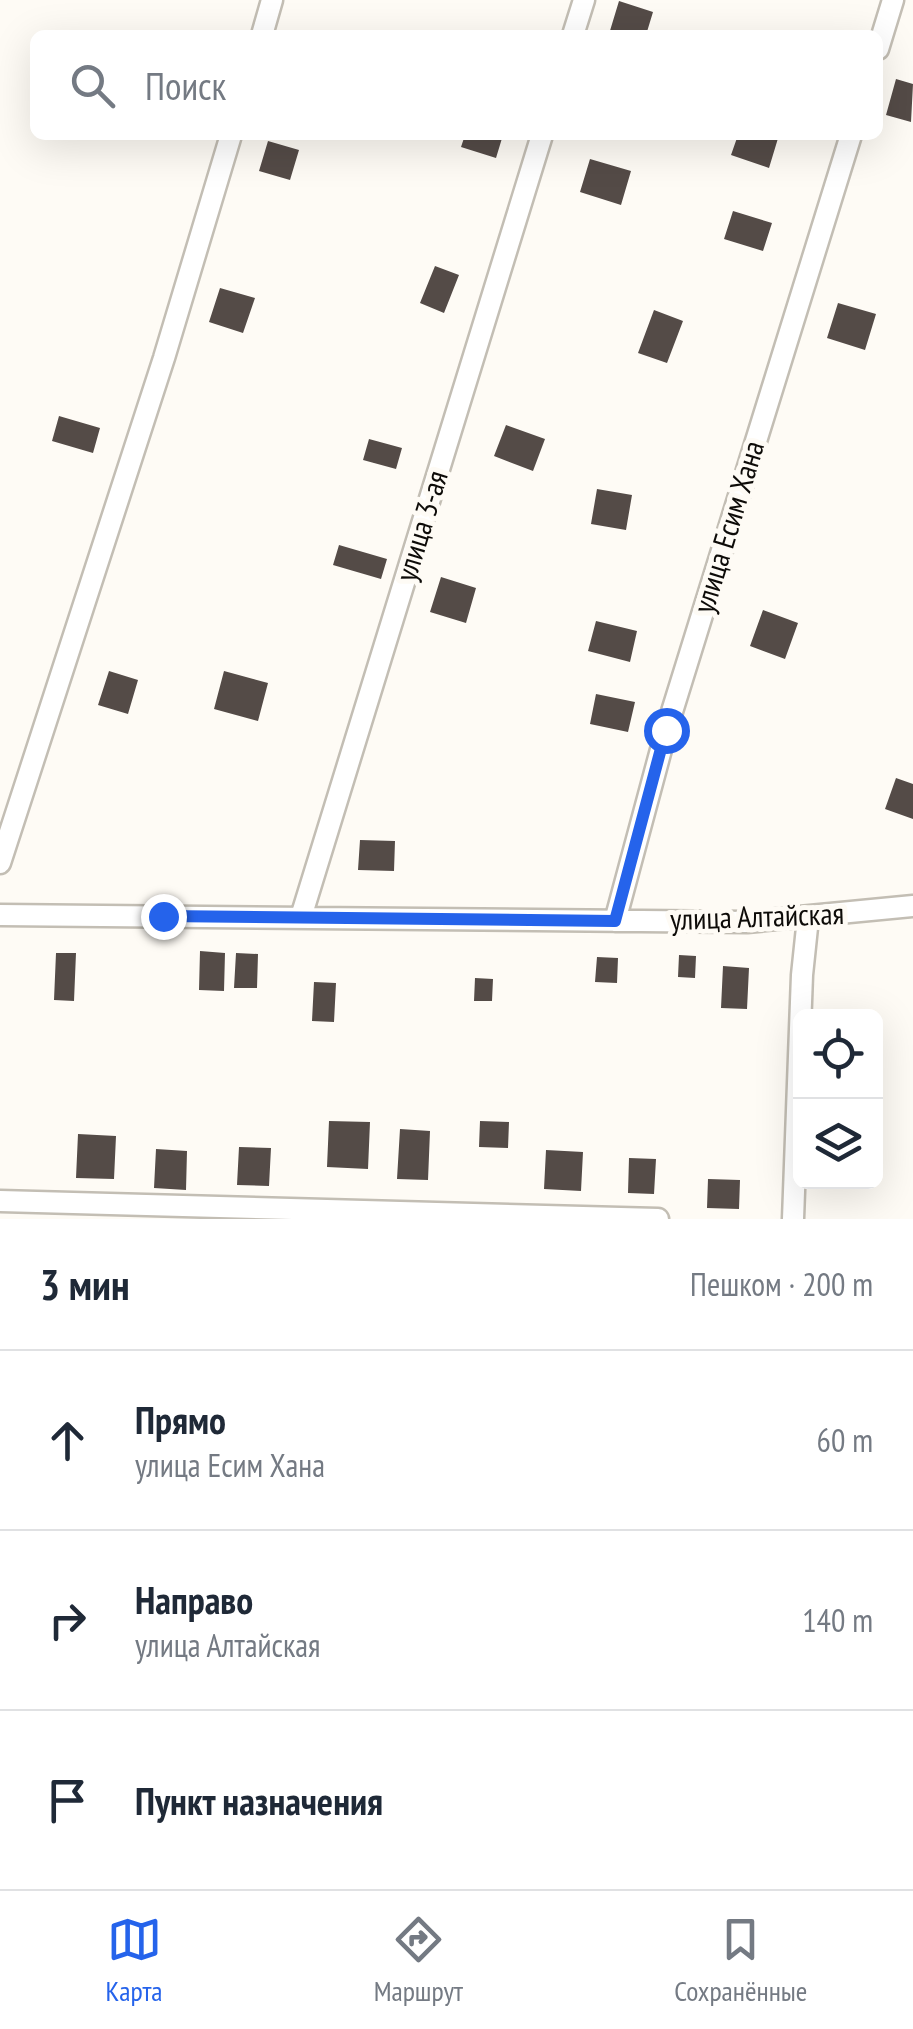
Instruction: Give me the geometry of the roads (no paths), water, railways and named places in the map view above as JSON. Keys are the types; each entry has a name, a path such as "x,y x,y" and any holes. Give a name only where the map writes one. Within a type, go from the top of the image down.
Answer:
{"street":[{"path":"263,30 272,0"},
{"path":"575,30 584,0"},
{"path":"883,34 894,0"},
{"path":"0,863 230,140"},
{"name":"улица 3-ая","path":"301,917 540,140"},
{"name":"улица Есим Хана","path":"615,921 666,730 850,140"},
{"name":"улица Алтайская","path":"0,914 747,922 913,906"},
{"path":"793,1219 802,975 808,918"},
{"path":"0,1200 658,1219"}]}
